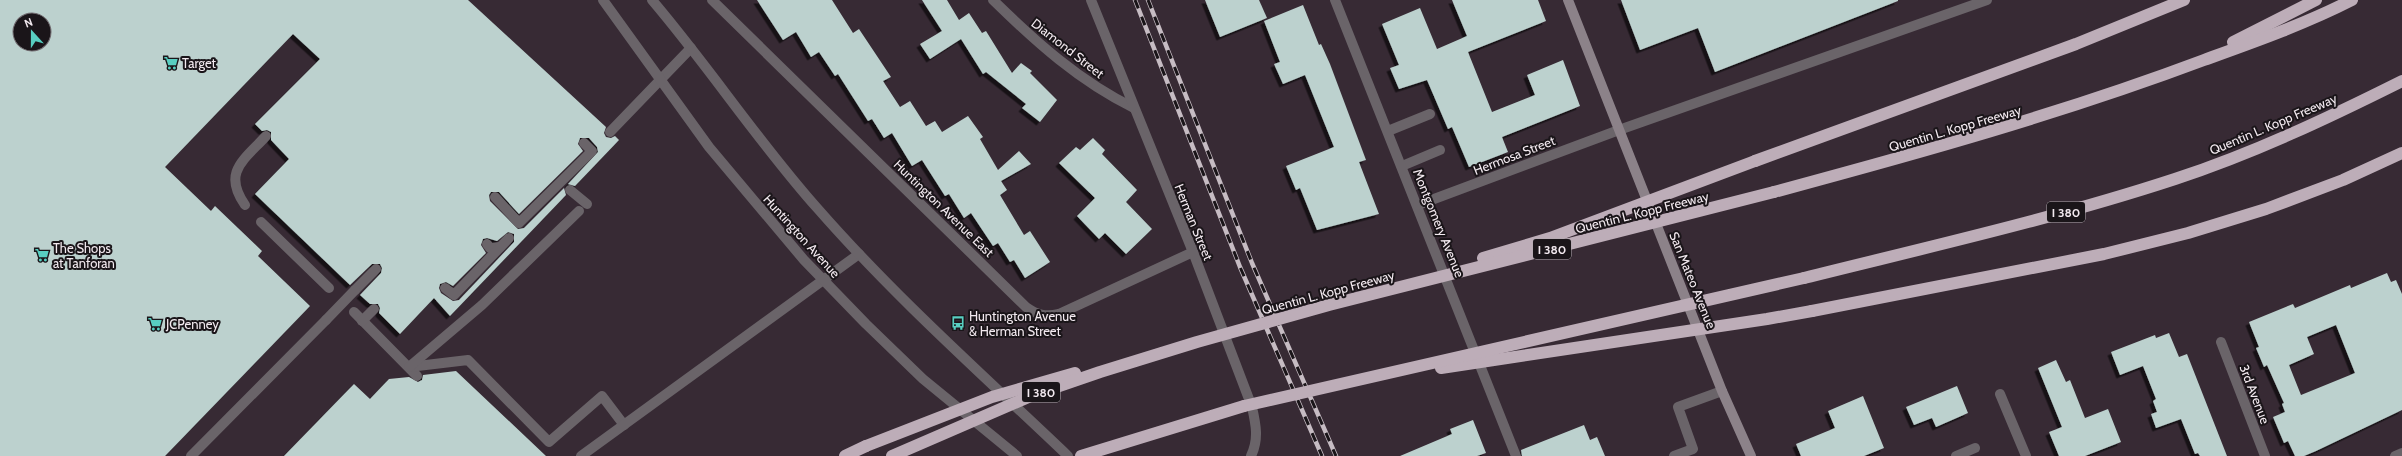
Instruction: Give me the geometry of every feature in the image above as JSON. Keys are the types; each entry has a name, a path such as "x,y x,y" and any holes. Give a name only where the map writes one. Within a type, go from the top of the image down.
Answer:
{"highway":[{"path":"1329,305 1550,238 1754,161 2076,44 2184,0"},
{"path":"2166,75 2316,0"},
{"name":"Quentin L. Kopp Freeway","path":"892,456 1033,395 1100,372 1197,342 1329,305 1774,192 2034,120 2166,75 2283,31 2352,0"},
{"name":"Quentin L. Kopp Freeway","path":"1081,456 1260,401 1804,278 2092,204 2176,178 2321,122 2402,81"},
{"path":"2321,122 2402,89"},
{"path":"1343,383 1767,320 2104,254 2188,233 2266,209 2343,180 2402,153"},
{"path":"845,456 866,446 992,397 1045,381 1197,342"}],"main road":[{"name":"San Mateo Avenue","path":"1568,0 1722,391 1752,456"}],"street":[{"name":"Huntington Avenue","path":"603,0 735,179 785,239 823,281 923,379 1017,456"},
{"path":"652,0 691,48 778,163 859,254 1068,456"},
{"name":"Huntington Avenue East","path":"712,0 1026,307 1036,314 1046,317 1059,314 1193,252"},
{"name":"Diamond Street","path":"993,0 1038,44 1064,64 1107,94 1134,108"},
{"name":"Herman Street","path":"1091,0 1193,252 1252,407 1256,426 1256,445 1251,456"},
{"name":"Montgomery Avenue","path":"1336,0 1516,456"},
{"name":"Hermosa Street","path":"1418,206 1620,130 1987,0"},
{"path":"610,132 691,48"},
{"path":"1388,131 1430,114"},
{"path":"244,205 234,187 234,176 240,165 266,136"},
{"path":"494,197 520,222 592,151 584,143"},
{"path":"1402,166 1440,150"},
{"path":"570,190 587,204"},
{"path":"408,367 482,305 579,211"},
{"path":"262,222 329,288"},
{"path":"445,288 454,295 509,238"},
{"path":"487,244 490,248 500,247"},
{"path":"581,456 859,254"},
{"path":"191,456 376,269"},
{"path":"362,321 374,309"},
{"path":"354,312 417,376"},
{"name":"3rd Avenue","path":"2221,342 2265,456"},
{"path":"408,367 468,360 549,442 602,396 624,425"},
{"path":"1674,456 1693,449 1678,407 1722,391"},
{"path":"2000,394 2026,456"},
{"path":"1956,456 1975,448"},
{"path":"2395,456 2402,453"}],"building":[{"path":"0,0 468,0 606,127 604,133 606,137 611,138 615,136 619,140 575,186 568,184 598,152 597,147 589,138 580,138 578,144 583,151 519,214 499,192 491,192 489,195 490,201 518,229 524,228 564,188 566,195 450,316 434,298 400,334 379,313 380,308 378,304 370,304 360,295 381,273 382,268 380,264 372,264 350,285 255,194 289,159 271,140 271,132 267,130 262,131 255,124 320,59 293,34 165,167 211,211 215,206 262,251 258,256 310,306 165,456 0,456","holes":["508,232 514,234 514,242 459,300 453,301 441,293 439,288 440,284 446,282 453,286 486,253 481,245 483,239 487,238 497,241"]},
{"path":"757,0 832,0 853,33 859,29 891,77 883,81 900,107 910,101 926,126 935,121 942,132 968,116 983,137 980,139 998,170 1019,151 1031,164 1001,181 1007,190 1000,195 1024,235 1030,231 1050,262 1025,278 1014,260 1010,262 998,243 993,246 971,213 964,218 949,194 945,196 922,160 912,166 892,133 884,138 872,119 868,121 838,74 835,76 819,52 811,57 796,32 783,40"},
{"path":"922,0 947,0 959,20 969,13 982,33 986,31 1012,73 1021,63 1032,71 1030,73 1057,100 1040,122 1022,108 1026,104 986,72 983,74 961,39 930,59 920,44 942,31"},
{"path":"1205,0 1259,0 1267,18 1220,37"},
{"path":"1452,0 1538,0 1546,21 1468,52 1492,112 1535,95 1527,75 1563,60 1580,106 1502,137 1508,152 1469,167 1452,127 1448,129 1427,80 1399,89 1390,68 1399,65 1382,24 1420,8 1437,49 1467,36"},
{"path":"1621,0 1898,1 1715,72 1698,28 1640,50"},
{"path":"1303,5 1319,45 1321,44 1330,64 1366,160 1359,162 1379,214 1317,230 1300,188 1296,190 1286,166 1334,147 1305,75 1283,84 1274,64 1280,62 1264,21"},
{"path":"1093,138 1105,150 1102,154 1137,190 1126,202 1152,229 1126,254 1105,233 1099,239 1077,216 1095,198 1059,163 1076,147 1080,150"},
{"path":"2387,273 2391,282 2396,280 2402,294 2402,410 2316,451 2304,456 2295,456 2288,441 2284,443 2273,417 2285,412 2282,404 2284,403 2267,365 2264,367 2256,348 2259,347 2249,322 2293,304 2295,308 2350,285 2351,288","holes":["2336,325 2355,373 2301,395 2289,365 2314,354 2307,337"]},
{"path":"2169,333 2179,357 2187,354 2227,456 2200,456 2198,453 2195,454 2181,419 2156,428 2151,414 2157,412 2153,401 2156,399 2143,366 2120,375 2111,352 2155,335 2156,338"},
{"path":"2056,360 2066,382 2070,380 2085,418 2108,409 2121,442 2085,456 2059,456 2049,432 2062,427 2038,368"},
{"path":"456,371 546,456 284,456 354,384 370,399 389,379 409,377 418,382 422,380 423,375"},
{"path":"1957,386 1968,413 1936,427 1932,418 1914,425 1906,407"},
{"path":"1863,396 1884,448 1864,456 1801,456 1796,444 1835,428 1828,411"},
{"path":"1473,420 1486,453 1477,456 1400,456 1452,434 1450,429"},
{"path":"1584,425 1590,440 1597,437 1605,456 1522,456 1521,450"}],"railway":[{"path":"1135,0 1240,267 1322,456"},
{"path":"1148,0 1252,263 1336,456"}],"place":[{"name":"Target","path":"171,63"},
{"name":"The Shops at Tanforan","path":"42,255"},
{"name":"Huntington Avenue & Herman Street","path":"958,323"},
{"name":"JCPenney","path":"155,324"}]}
